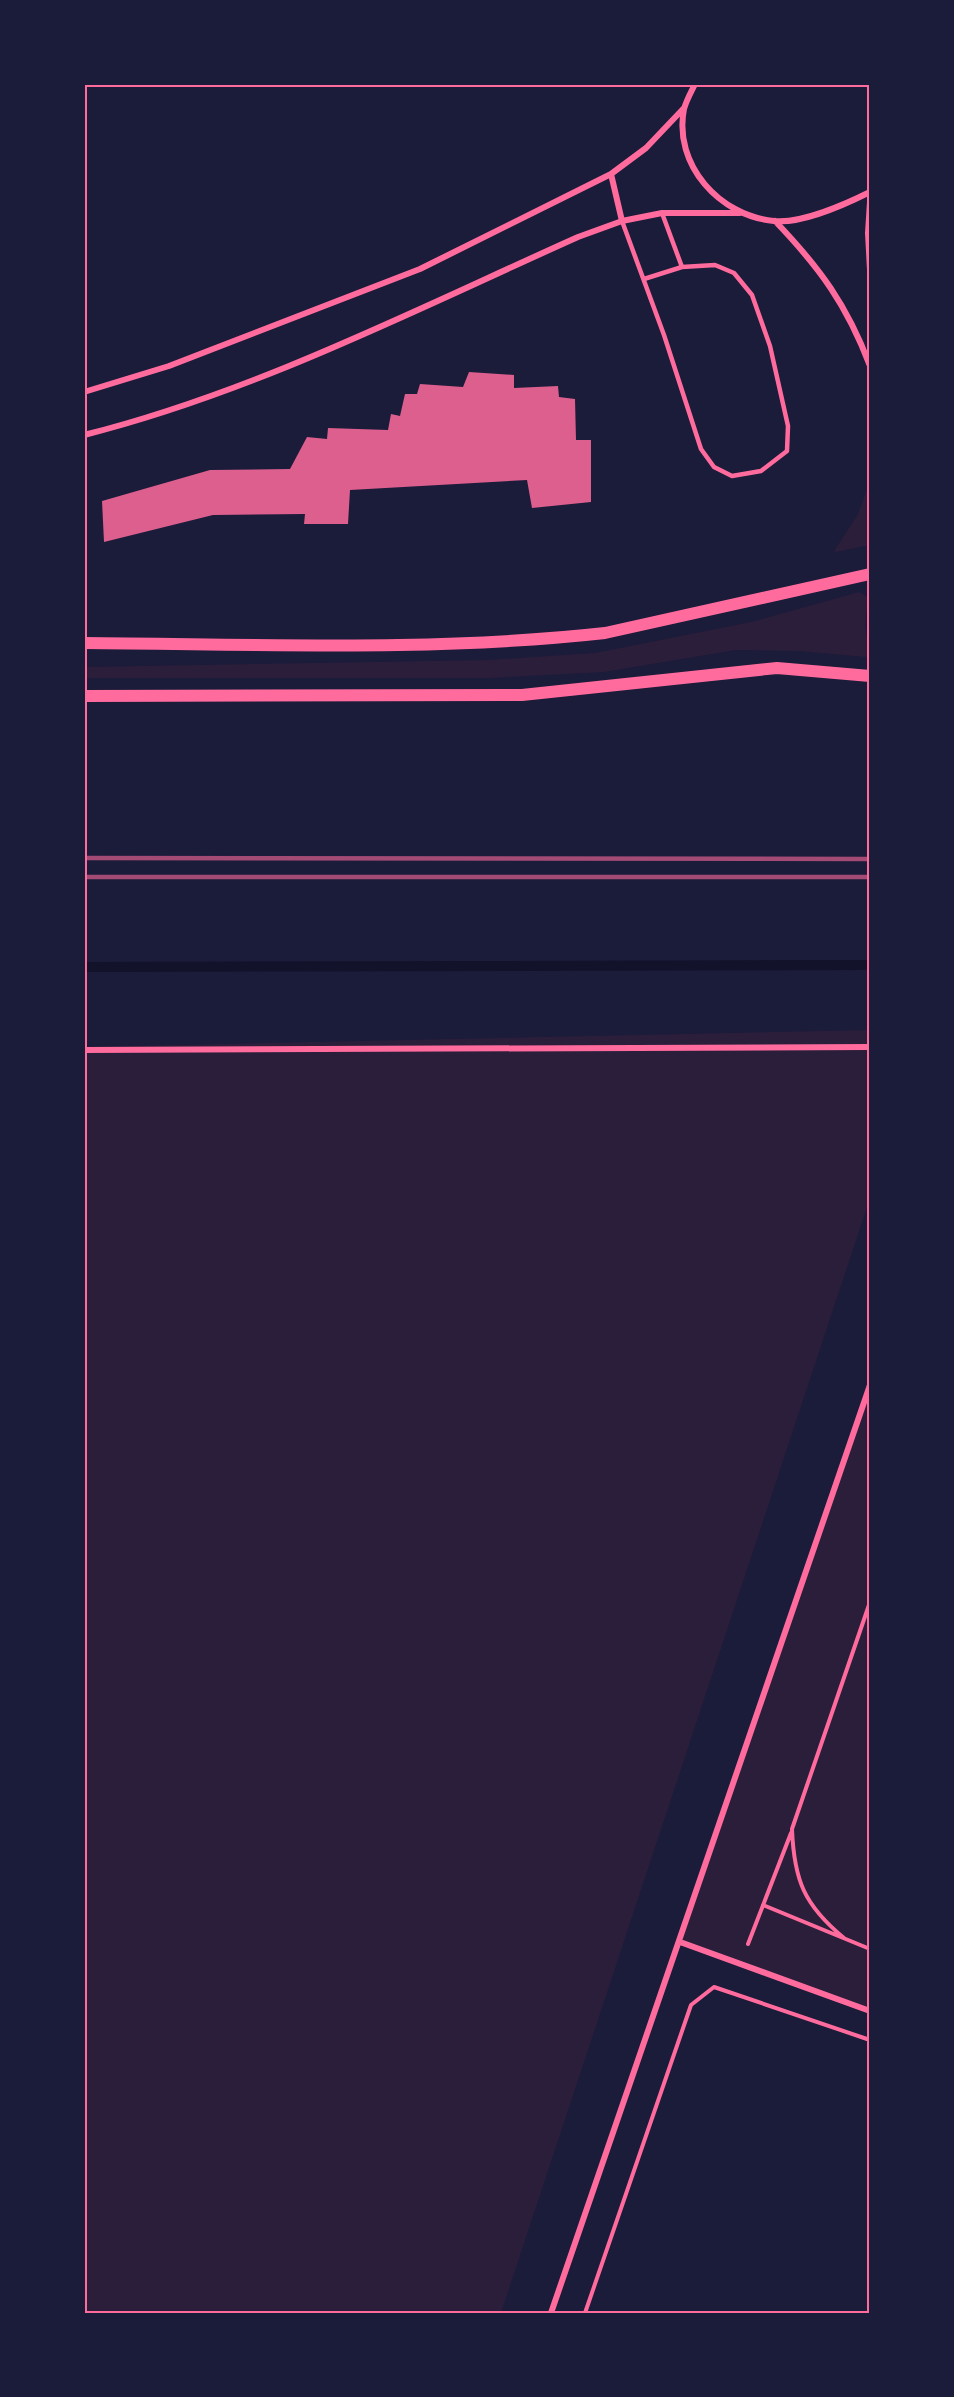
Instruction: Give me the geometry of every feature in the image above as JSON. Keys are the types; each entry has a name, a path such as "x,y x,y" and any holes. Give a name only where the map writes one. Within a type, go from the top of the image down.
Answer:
{"main road":[{"path":"84,644 486,642 572,636 605,633 870,574"},
{"path":"84,696 522,695 777,668 870,676"}],"street":[{"path":"84,392 169,366 420,269 611,174 646,148 684,108 695,84"},
{"path":"684,108 683,131 687,152 695,173 711,193 740,213"},
{"path":"611,174 622,221"},
{"path":"84,435 152,416 260,377 578,237 622,221 662,213 740,213 775,222 813,215 870,192"},
{"path":"870,202 868,233 870,270"},
{"path":"775,222 815,263 847,311 870,366"},
{"path":"84,1050 870,1047"},
{"path":"551,2313 870,1385"},
{"path":"680,1942 870,2011"}],"lane":[{"path":"662,213 682,267"},
{"path":"622,221 701,448 714,467 732,476 761,471 787,451 788,426 770,346 752,295 734,273 716,265 682,267 644,279"}],"path":[{"path":"741,1964 792,1829 870,1602"},
{"path":"792,1829 793,1863 803,1893 820,1918 844,1938"},
{"path":"763,1905 870,1948"},
{"path":"585,2313 692,2005 714,1987 870,2040"}],"shaded area":[{"path":"870,481 870,545 836,552 834,551 858,514"},
{"path":"859,592 868,597 865,626 870,654 866,657 798,651 736,650 604,672 490,678 84,678 84,667 489,660 595,653 751,622"},
{"path":"870,1030 870,1198 501,2313 84,2313 84,1047"},
{"path":"870,1385 870,2011 680,1942"}],"building":[{"path":"469,372 514,375 514,388 558,386 559,397 575,399 576,440 591,440 591,502 532,508 527,480 350,490 348,524 304,524 305,514 213,515 104,542 102,501 210,470 290,469 307,437 327,439 328,428 388,430 391,414 400,416 405,394 417,394 420,384 463,387"}],"waterway":[{"path":"84,967 870,965"}],"railway":[{"path":"84,858 870,859"},
{"path":"84,877 870,877"}]}
